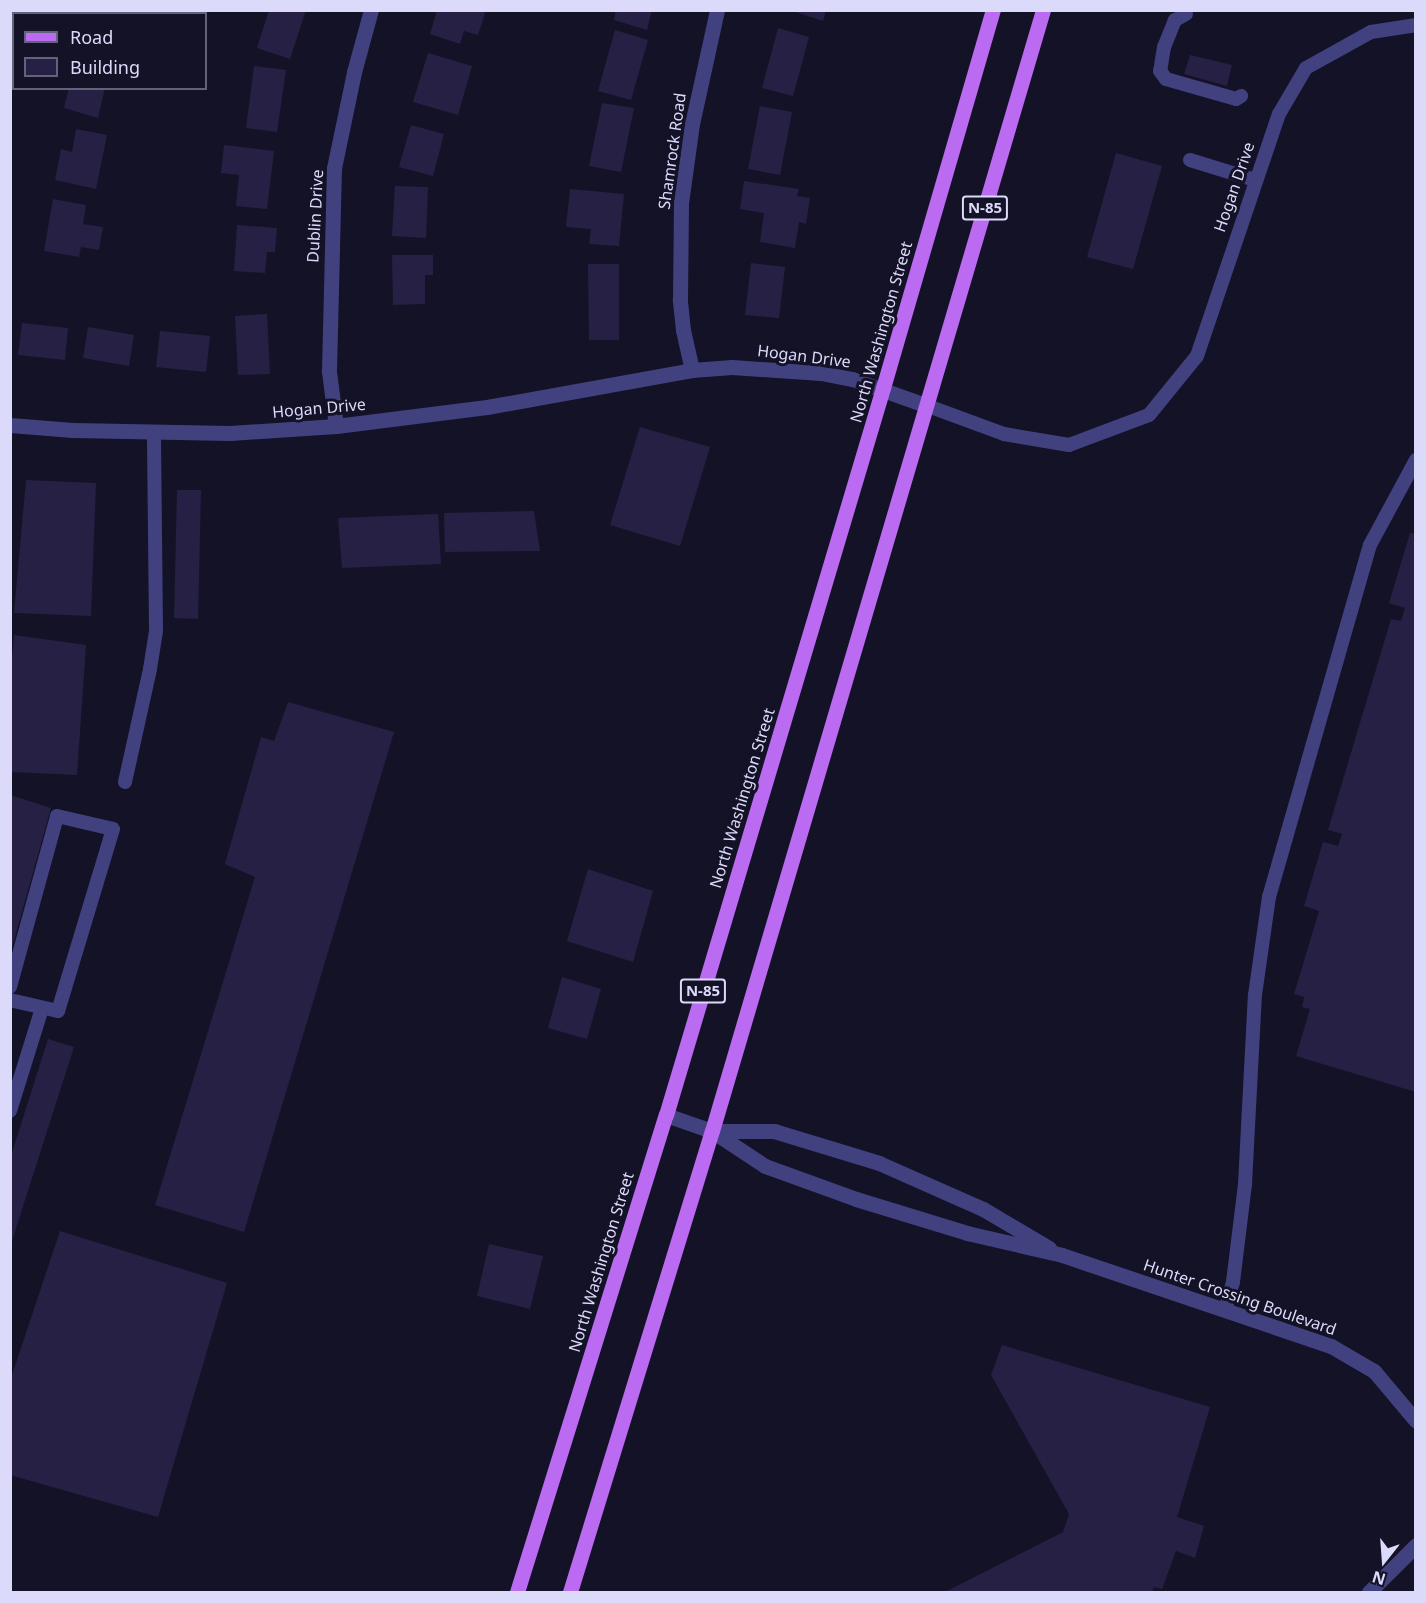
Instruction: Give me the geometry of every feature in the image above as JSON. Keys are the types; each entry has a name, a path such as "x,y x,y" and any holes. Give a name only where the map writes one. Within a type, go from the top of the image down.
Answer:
{"main road":[{"name":"North Washington Street","path":"517,1593 666,1115 993,10"},
{"name":"N-85","path":"570,1593 712,1131 928,406 1043,10"}],"street":[{"name":"Dublin Drive","path":"336,426 329,371 334,168 354,72 371,10"},
{"name":"Shamrock Road","path":"692,370 683,330 680,299 681,203 692,124 717,10"},
{"name":"Hogan Drive","path":"10,424 73,430 230,433 336,426 487,407 692,370 732,367 774,368 821,373 883,388 928,406"},
{"name":"Hunter Crossing Boulevard","path":"666,1115 712,1131 765,1166 856,1199 967,1233 1062,1255 1330,1346 1374,1371 1416,1421"},
{"name":"Hunter Crossing Boulevard","path":"712,1131 774,1131 879,1163 983,1209 1062,1255"},
{"path":"1370,1593 1416,1545"}],"lane":[{"path":"1186,14 1175,20 1164,47 1160,71 1166,79 1236,99 1241,96"},
{"name":"Hogan Drive","path":"928,406 1004,434 1069,445 1149,415 1197,356 1278,114 1306,68 1371,32 1416,25"},
{"path":"1190,160 1255,180"},
{"path":"125,782 150,669 156,630 154,432"},
{"path":"1226,1310 1233,1282 1245,1184 1255,995 1269,897 1370,545 1416,460"},
{"path":"10,987 57,816 113,829 58,1011 10,1000"},
{"path":"10,1111 42,1008"}],"building":[{"path":"93,10 130,10 130,12 93,12"},
{"path":"269,10 306,10 290,59 257,48"},
{"path":"437,10 486,10 478,35 464,31 460,44 430,34"},
{"path":"616,10 652,10 647,30 614,20"},
{"path":"789,10 826,10 823,21"},
{"path":"778,28 809,37 793,96 762,88"},
{"path":"615,30 648,40 631,100 598,91"},
{"path":"428,53 472,66 458,115 413,102"},
{"path":"1190,55 1232,65 1227,86 1184,74"},
{"path":"254,66 286,70 277,132 246,128"},
{"path":"68,90 105,90 98,118 64,108"},
{"path":"602,103 634,108 621,172 589,166"},
{"path":"760,106 792,112 780,175 748,169"},
{"path":"411,125 444,134 433,176 399,167"},
{"path":"76,129 107,135 96,189 55,180 61,149 72,152"},
{"path":"224,145 274,151 267,209 236,206 239,175 221,173"},
{"path":"1116,153 1162,166 1133,269 1087,257"},
{"path":"744,181 799,189 797,196 810,198 806,224 799,222 795,248 760,242 764,213 740,209"},
{"path":"395,186 428,187 426,238 392,236"},
{"path":"570,189 624,194 619,246 589,244 591,229 566,227"},
{"path":"53,199 86,205 83,224 103,227 99,250 81,247 79,257 44,251"},
{"path":"237,225 277,228 275,252 267,252 265,273 234,271"},
{"path":"392,255 433,255 433,275 425,275 425,304 393,305"},
{"path":"751,263 785,267 779,318 745,315"},
{"path":"588,264 619,264 619,340 589,340"},
{"path":"267,314 270,374 238,375 235,316"},
{"path":"22,323 68,328 65,360 18,355"},
{"path":"88,327 134,335 129,366 83,358"},
{"path":"160,331 210,336 206,372 156,367"},
{"path":"640,427 710,447 680,546 610,525"},
{"path":"26,480 96,483 91,616 14,613"},
{"path":"177,490 201,490 198,619 174,618"},
{"path":"534,511 540,551 445,552 444,513"},
{"path":"438,514 441,564 342,568 338,518"},
{"path":"1410,533 1416,534 1416,1092 1296,1056 1310,1009 1302,1007 1304,997 1294,994 1319,911 1304,906 1323,842 1338,846 1342,834 1328,830 1391,619 1401,621 1405,608 1389,603"},
{"path":"14,635 86,645 77,775 10,772 10,681"},
{"path":"288,702 394,732 244,1232 155,1205 255,877 225,864 261,737 274,741"},
{"path":"10,795 51,808 11,951 10,951"},
{"path":"588,869 653,891 633,962 567,941"},
{"path":"562,977 601,989 587,1039 548,1028"},
{"path":"48,1039 74,1047 10,1247 10,1159"},
{"path":"60,1231 227,1283 158,1517 10,1475 10,1381"},
{"path":"489,1244 543,1256 530,1309 477,1296"},
{"path":"1002,1345 1210,1407 1177,1517 1204,1526 1195,1558 1176,1551 1162,1589 1154,1587 1152,1592 945,1592 1063,1532 1069,1514 991,1375"}]}
